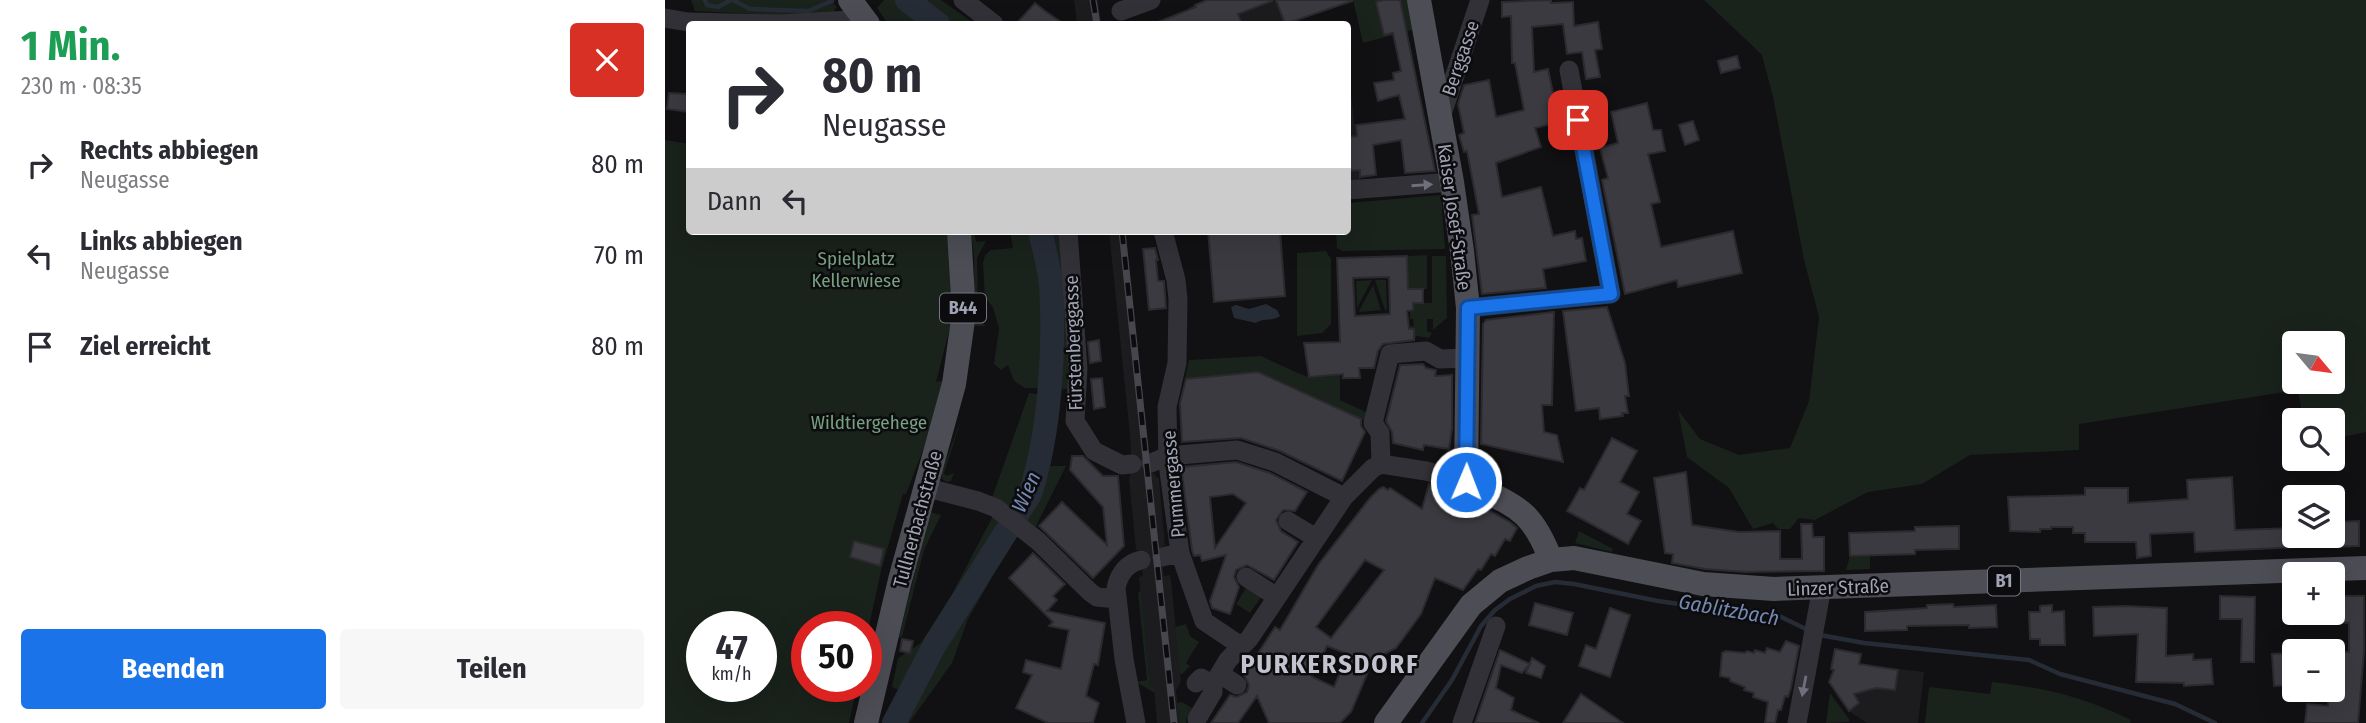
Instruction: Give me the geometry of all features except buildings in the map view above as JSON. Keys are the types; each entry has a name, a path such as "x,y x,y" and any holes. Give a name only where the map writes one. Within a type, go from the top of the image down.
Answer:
{"main road":[{"name":"Kaiser Josef-Straße","path":"1419,0 1452,182 1468,308 1466,482"},
{"name":"Tullnerbachstraße","path":"866,723 924,487 954,384 964,313 959,235"},
{"path":"1466,482 1520,510 1531,519 1542,537 1551,561"},
{"name":"Linzer Straße","path":"1386,723 1471,605 1500,581 1551,561 1584,559 1703,584 1775,589 2366,568"}],"street":[{"path":"963,0 990,21"},
{"path":"1121,12 1151,0"},
{"name":"Berggasse","path":"1441,117 1480,0"},
{"path":"833,21 851,20 859,13"},
{"path":"665,18 686,22"},
{"path":"1468,308 1611,294 1569,70"},
{"path":"1351,190 1452,182"},
{"name":"Fürstenberggasse","path":"1068,235 1077,369 1075,421 1094,451 1122,465 1158,460"},
{"name":"Pummergasse","path":"1164,235 1178,299 1177,363 1158,460 1171,555 1204,621 1245,642"},
{"path":"1381,464 1380,433 1373,423 1390,354 1426,351 1440,359 1467,358"},
{"path":"1158,460 1226,450 1248,453 1275,462 1340,503"},
{"path":"1199,711 1218,687 1245,642 1286,593 1317,546 1340,503 1364,476 1381,464 1426,471 1466,482"},
{"path":"924,487 996,508 1059,560 1090,592 1097,597 1117,598"},
{"path":"1288,521 1317,546"},
{"path":"1136,723 1124,659 1117,580 1132,562 1141,560"},
{"path":"1246,577 1286,593"},
{"path":"1797,723 1822,587"},
{"path":"1462,723 1496,626"}],"shaded area":[{"path":"1074,0 1098,0 1101,21 1077,21"},
{"path":"1207,0 1292,0 1299,21 1195,21 1189,7"},
{"path":"1351,93 1361,181 1351,182"},
{"path":"1109,235 1125,235 1146,433 1152,472 1159,479 1165,546 1161,547 1164,576 1170,575 1171,580 1181,681 1176,691 1180,723 1157,723 1154,687 1150,687 1139,577 1143,576 1140,550 1136,550 1129,478 1132,472"},
{"path":"1266,304 1277,310 1280,316 1256,323 1234,318 1231,307 1236,305 1249,309"},
{"path":"1835,649 1861,654 1860,664 1924,672 1918,723 1867,723 1849,711 1829,682 1835,670 1831,669"}],"green space":[{"path":"691,0 831,0 837,7 829,18 695,11"},
{"path":"884,0 941,0 971,21 886,21 877,8"},
{"path":"1353,0 1409,0 1415,29 1363,43"},
{"path":"1704,0 2366,0 2366,432 2345,436 2345,408 2301,408 2299,394 2345,394 2345,331 2282,331 2282,392 2079,424 2079,450 1970,455 1922,484 1868,492 1815,520 1799,518 1790,529 1778,529 1773,523 1753,529 1729,488 1687,457 1678,410 1700,439 1739,455 1790,448 1809,401 1819,317 1804,260 1773,97 1762,55"},
{"path":"665,140 686,144 686,235 950,235 953,316 936,382 945,380 933,424 906,494 903,494 872,611 791,611 791,702 854,702 849,723 665,723"},
{"path":"1441,195 1445,249 1342,251 1337,248 1336,235 1351,235 1351,203"},
{"path":"971,235 975,235 976,242 986,241 977,258 978,310 985,326 975,326"},
{"path":"1011,235 1062,235 1073,389 1025,388 1014,381 1008,365 1001,370 994,364 999,329 993,307 985,298 983,263 985,255 991,250 1013,248"},
{"path":"1326,251 1331,259 1331,324 1322,333 1297,336 1297,253"},
{"path":"1427,255 1427,289 1408,289 1407,256"},
{"path":"1432,256 1446,256 1447,318 1433,330 1433,319 1427,319 1427,331 1432,333 1429,338 1416,336 1411,339 1410,326 1414,326 1413,319 1410,319 1410,303 1432,303"},
{"path":"1372,280 1357,308 1356,281"},
{"path":"1375,280 1386,280 1387,310 1385,310"},
{"path":"1373,285 1381,310 1360,312 1359,311"},
{"path":"1261,356 1309,377 1323,375 1340,358 1340,400 1370,414 1368,422 1258,372 1185,379 1189,360"},
{"path":"1029,393 1058,396 1050,466 1066,466 1034,530 992,498"},
{"path":"962,418 944,473 946,476 954,473 951,481 947,482 942,479 941,473"},
{"path":"930,512 941,515 924,550 902,637 899,637"},
{"path":"994,514 1017,534 968,619 952,663 909,723 883,723 899,690 892,687 898,658 921,643 952,594"},
{"path":"1579,531 1613,549 1612,552 1575,543"},
{"path":"1870,555 1870,569 1846,570 1850,556"},
{"path":"1249,583 1264,593 1250,613 1236,604"},
{"path":"1141,591 1150,686 1154,686 1155,693 1136,682 1147,680 1138,593"},
{"path":"1186,624 1190,636 1199,642 1186,663 1190,666 1182,674 1175,627"},
{"path":"1992,682 2063,694 2131,720 2130,723 1925,723 1929,687 1990,694"},
{"path":"1830,693 1849,719 1849,722 1826,723"},
{"path":"1182,702 1195,710 1186,718 1186,723 1180,723 1177,703"}],"waterway":[{"path":"705,0 707,5 718,7 731,0"},
{"path":"733,0 750,9 808,11 832,1"},
{"name":"Wien","path":"907,0 934,21"},
{"name":"Wien","path":"894,723 934,646 1030,494 1042,445 1051,363 1051,284 1041,235"},
{"name":"Gablitzbach","path":"1422,723 1452,680 1481,626 1495,610 1510,599 1536,586 1555,582 1574,584 1658,601 1777,615 1808,630"},
{"name":"Gablitzbach","path":"1820,635 1864,643 2029,660 2060,674 2175,704 2215,723"}],"railway":[{"path":"1093,0 1096,21"},
{"path":"1122,235 1174,723"}],"district":[{"name":"PURKERSDORF","path":"1330,664"}],"route":[{"path":"1466,482 1468,308 1611,294 1578,120"}],"park label":[{"name":"Spielplatz Kellerwiese","path":"856,269"},
{"name":"Wildtiergehege","path":"869,422"}]}
